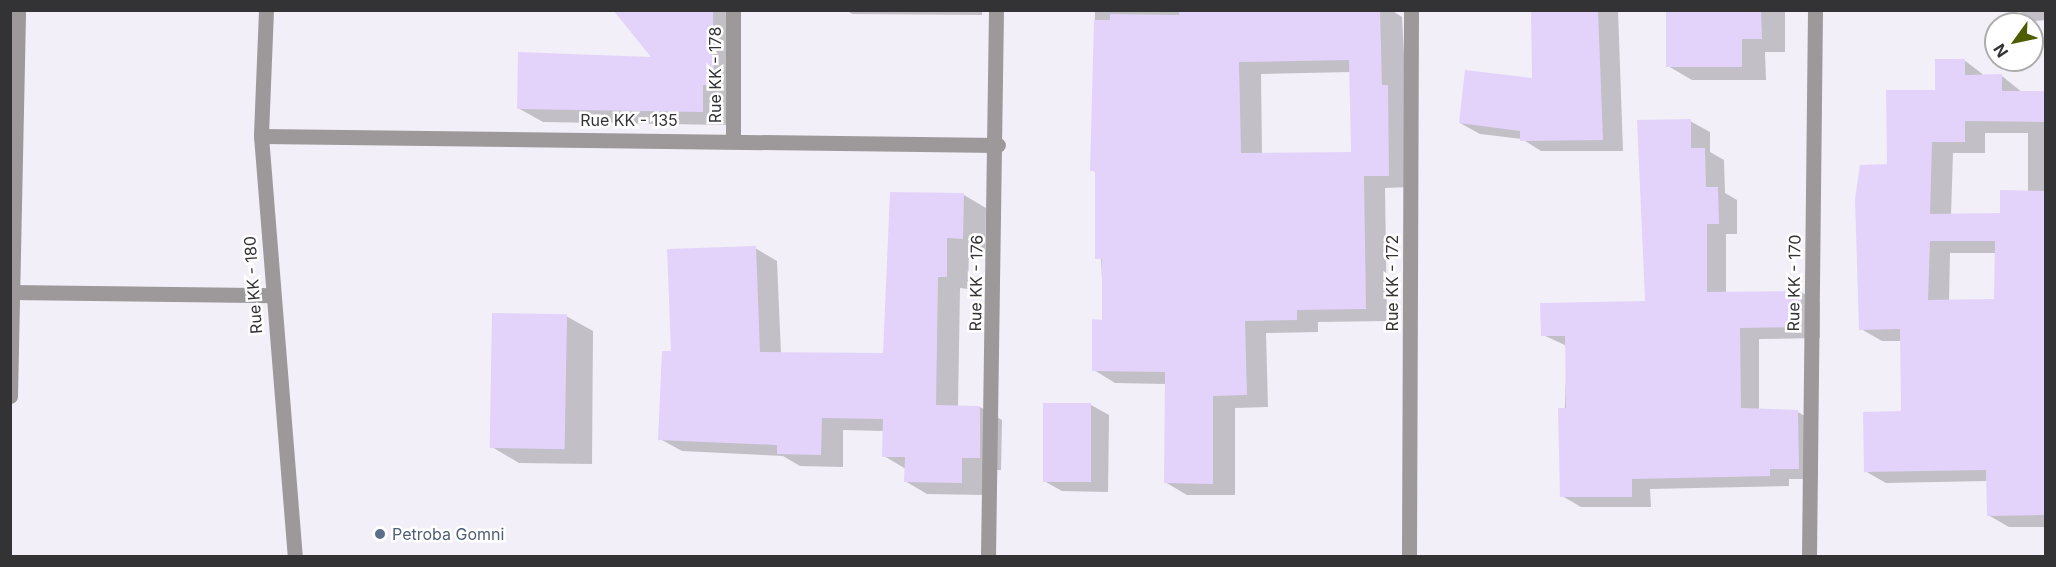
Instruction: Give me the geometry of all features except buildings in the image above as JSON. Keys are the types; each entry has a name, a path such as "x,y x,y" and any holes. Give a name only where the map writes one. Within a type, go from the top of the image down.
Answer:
{"street":[{"path":"10,396 18,10"},
{"name":"Rue KK - 180","path":"266,10 261,136 272,295 295,556"},
{"name":"Rue KK - 178","path":"732,139 733,10"},
{"name":"Rue KK - 176","path":"988,556 998,145 996,10"},
{"name":"Rue KK - 172","path":"1409,556 1411,10"},
{"name":"Rue KK - 170","path":"1809,556 1815,10"},
{"name":"Rue KK - 135","path":"261,136 732,139 998,145"},
{"path":"13,292 272,295"}],"place":[{"name":"Petroba Gomni","path":"380,534"}]}
